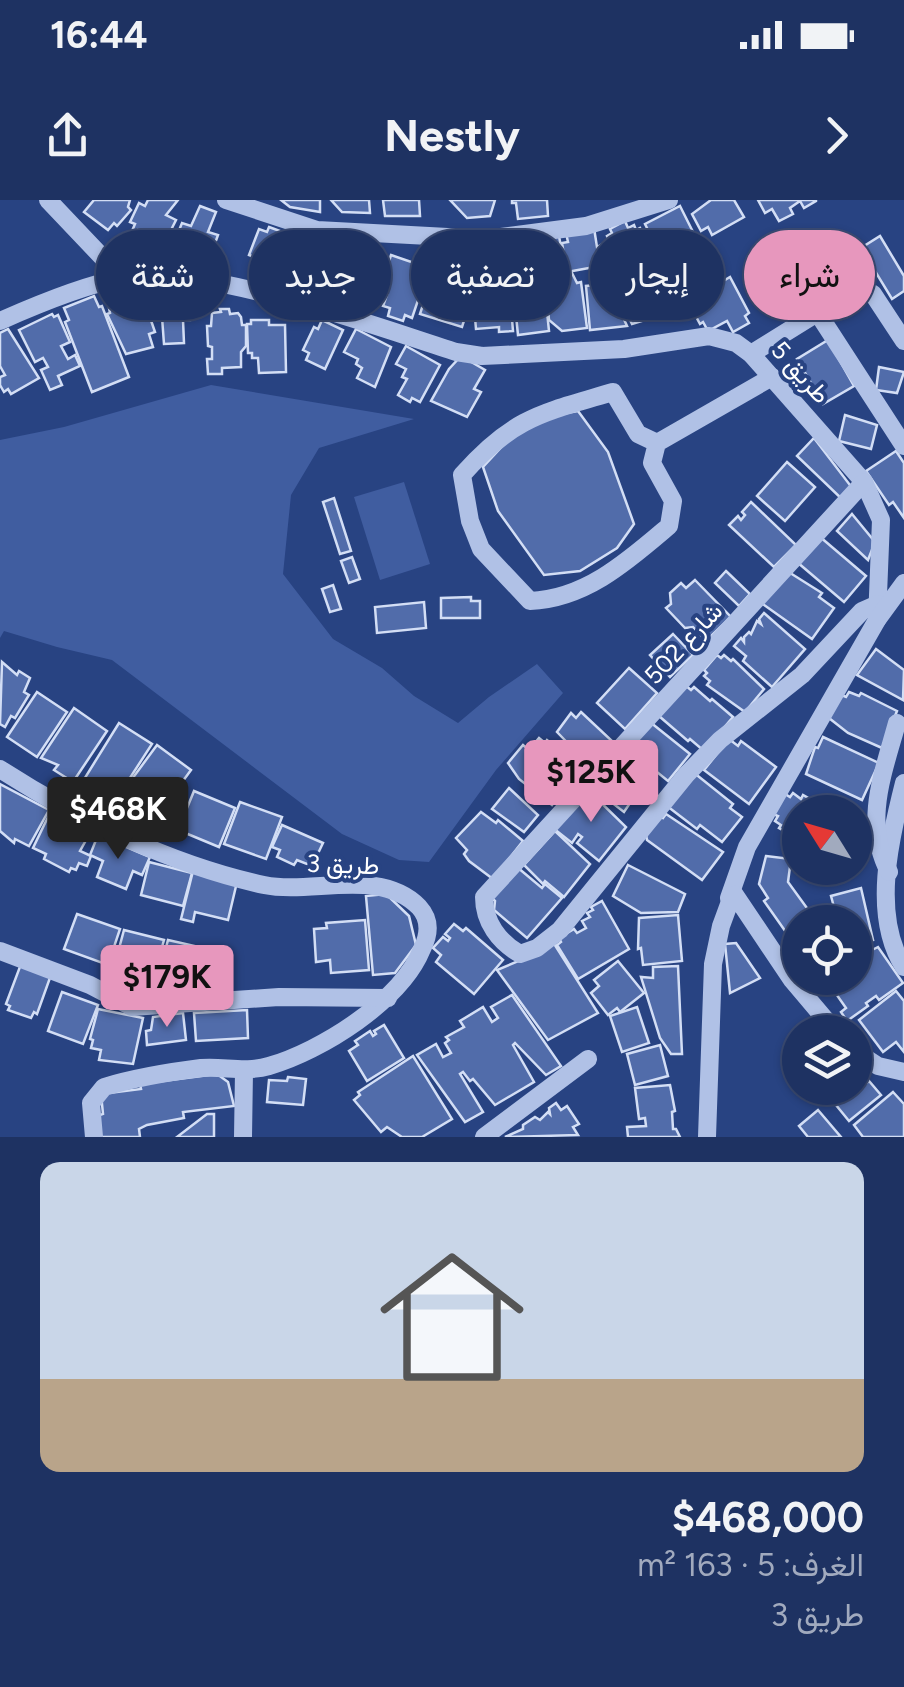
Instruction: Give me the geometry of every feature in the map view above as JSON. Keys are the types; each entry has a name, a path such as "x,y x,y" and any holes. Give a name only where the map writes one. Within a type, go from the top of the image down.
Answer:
{"street":[{"path":"48,200 96,251"},
{"path":"226,200 317,230 485,239 586,226 670,200"},
{"name":"طريق 5","path":"0,321 96,287"},
{"name":"طريق 5","path":"229,287 482,356 624,349 709,336 736,343 751,354 864,482 881,520 878,612 747,848 729,898 712,964 706,1137"},
{"path":"875,297 904,341"},
{"path":"0,305 19,312"},
{"path":"751,354 809,320"},
{"path":"823,320 904,446"},
{"path":"657,443 638,434 613,392 544,412 516,425 484,450 462,475 470,522 481,550 530,601 556,600 601,579 669,526 673,501 652,463 657,443 772,377"},
{"name":"شارع 502","path":"864,482 484,897 484,907 503,943 520,954 537,948 560,930 697,764 732,730 802,675 862,611 878,612"},
{"path":"878,612 904,583"},
{"path":"889,872 876,846 876,820 897,722"},
{"name":"طريق 3","path":"0,769 99,824 226,874 288,888 367,886 403,896 419,907 429,933 417,961 388,998 365,1017 290,1058 244,1071 201,1068 104,1088 92,1103 94,1137"},
{"path":"904,783 895,819 887,923 891,942 904,967"},
{"path":"729,898 735,895 792,980 822,1015"},
{"path":"0,951 90,985 132,1007 279,997 388,998"},
{"path":"484,1137 588,1059"},
{"path":"872,1062 904,1072"},
{"path":"244,1071 244,1137"}],"shaded area":[{"path":"211,385 414,419 319,448 291,495 283,574 333,639 382,668 414,696 458,723 537,664 563,693 496,770 429,862 399,860 342,834 112,660 4,631 0,638 0,440 64,427"},
{"path":"404,482 430,564 380,580 354,497"}],"building":[{"path":"94,200 130,200 131,210 108,230 84,212"},
{"path":"148,200 178,200 166,215 176,220 171,230 132,230 135,224 130,222 139,203 145,206"},
{"path":"281,200 320,200 320,212 290,207"},
{"path":"331,200 369,200 370,213 342,212"},
{"path":"383,200 419,200 420,216 385,216"},
{"path":"450,200 495,200 490,216 467,218"},
{"path":"512,200 547,200 548,216 518,219"},
{"path":"711,200 734,200 744,217 721,230 700,230 692,214"},
{"path":"758,200 816,201 804,208 800,201 790,208 793,214 779,221 772,209 765,213"},
{"path":"200,206 216,212 209,230 179,230 182,223 191,226"},
{"path":"680,206 692,230 648,230 645,224"},
{"path":"625,221 628,228 634,225 636,230 610,230"},
{"path":"594,228 590,230 590,268 570,271 570,232"},
{"path":"880,236 904,276 904,291 892,299 875,271 875,239"},
{"path":"391,255 411,262 411,318 405,315 403,321 391,317"},
{"path":"570,273 577,283 581,282 587,328 562,331 549,320 570,320"},
{"path":"730,277 744,304 744,320 749,323 733,332 727,321 708,331 703,322 698,320 724,320 724,281"},
{"path":"586,286 590,286 590,320 624,320 627,326 590,330"},
{"path":"94,296 96,320 107,320 129,377 92,392 65,322 69,320 64,308"},
{"path":"229,309 230,314 238,313 241,317 242,325 246,325 246,346 241,352 241,367 208,374 207,359 212,359 212,347 208,346 207,326 211,326 211,320 229,320"},
{"path":"52,314 58,315 70,342 61,346 68,359 75,355 80,366 58,376 62,385 50,390 41,370 48,367 43,358 35,362 19,330"},
{"path":"110,320 151,320 155,332 149,334 153,347 126,354"},
{"path":"162,320 183,320 184,343 164,344"},
{"path":"251,320 269,320 269,325 285,325 286,372 259,373 258,358 248,353 247,324"},
{"path":"322,320 343,330 325,369 306,360 309,353 303,350 314,327 318,329"},
{"path":"439,320 464,320 462,327"},
{"path":"475,320 512,320 513,331 499,332 499,327 476,329"},
{"path":"516,320 548,320 549,331 518,335"},
{"path":"8,329 39,378 11,394 0,385 0,377 5,375 0,366 0,333"},
{"path":"356,329 391,347 375,387 357,378 362,368 356,364 358,359 344,352"},
{"path":"828,340 854,386 823,404 797,359"},
{"path":"406,346 440,365 420,402 412,398 410,402 398,395 407,379 402,377 406,369 396,364"},
{"path":"461,356 485,370 474,389 481,392 467,417 431,401"},
{"path":"879,367 904,372 897,393 876,390"},
{"path":"578,411 608,452 634,524 617,548 580,571 544,575 498,511 483,467 508,440 550,416"},
{"path":"845,415 877,425 871,449 839,441"},
{"path":"814,438 853,489 845,502 797,456"},
{"path":"896,451 904,463 904,518 893,502 889,505 866,471"},
{"path":"787,462 815,487 785,521 757,496"},
{"path":"334,498 351,551 340,554 323,502"},
{"path":"751,502 796,545 774,567 729,525 738,516 741,520 745,515 742,512"},
{"path":"852,514 875,542 868,560 837,531"},
{"path":"819,536 866,576 844,602 797,562"},
{"path":"352,557 360,579 349,583 341,561"},
{"path":"726,571 750,594 739,606 715,583"},
{"path":"787,571 822,593 819,597 834,608 812,639 760,602"},
{"path":"695,580 731,617 706,641 693,627 685,628 666,608 671,604 670,593 681,583 686,588"},
{"path":"333,585 341,609 330,612 322,589"},
{"path":"471,597 471,601 480,601 480,618 441,618 441,598"},
{"path":"424,602 426,628 377,633 375,607"},
{"path":"764,613 805,649 772,687 743,661 746,656 734,646 741,638 744,642 757,621 761,624 759,619"},
{"path":"673,634 693,655 670,677 650,655"},
{"path":"876,649 904,670 903,700 857,675"},
{"path":"717,655 733,659 764,689 745,712 707,685 710,681 704,670"},
{"path":"2,662 17,675 19,671 30,678 24,692 29,695 5,727 0,724"},
{"path":"629,668 657,693 625,729 597,703"},
{"path":"685,685 712,699 733,717 704,751 659,716"},
{"path":"37,692 67,712 37,757 7,737"},
{"path":"849,692 859,696 861,693 897,711 882,748 848,733 829,718 839,694 846,697"},
{"path":"74,708 107,731 73,782 54,770 58,765 41,758"},
{"path":"581,712 612,741 589,765 557,732 571,713 576,718"},
{"path":"650,722 690,754 668,781 630,750"},
{"path":"119,723 152,744 115,801 83,781"},
{"path":"823,737 879,763 864,795 851,795 806,774 815,747"},
{"path":"539,738 582,768 552,805 519,779 508,763 523,745 529,750"},
{"path":"729,739 738,746 741,741 776,767 749,804 704,770"},
{"path":"157,745 191,770 155,819 121,794"},
{"path":"617,759 643,784 624,812 589,785"},
{"path":"693,772 733,804 730,808 742,817 722,842 667,806"},
{"path":"0,784 49,810 29,846 15,839 14,843 0,831"},
{"path":"509,788 538,815 524,832 492,809"},
{"path":"587,789 626,827 599,861 577,843 582,837 578,834 572,843 553,828"},
{"path":"194,791 235,808 219,847 178,830"},
{"path":"782,799 782,830 775,821 778,816 773,814"},
{"path":"240,802 282,817 266,859 224,844"},
{"path":"481,812 496,823 498,820 523,841 493,879 469,861 464,854 467,850 456,838"},
{"path":"50,813 90,833 80,851 91,856 87,866 79,863 76,870 71,868 69,872 44,859 46,854 33,848"},
{"path":"666,814 723,852 702,880 647,840 646,835"},
{"path":"282,825 323,843 312,866 297,860 294,865 277,857 280,850 272,847"},
{"path":"555,831 590,864 564,897 524,865"},
{"path":"98,835 150,857 142,875 133,871 126,889 97,877 103,861 90,855"},
{"path":"766,856 782,858 782,885 790,885 805,905 782,905 782,926 764,901 768,898 759,884"},
{"path":"149,862 192,873 183,906 141,895"},
{"path":"628,865 685,894 678,912 641,913 613,896"},
{"path":"517,867 542,888 545,884 562,898 527,938 494,910 491,897"},
{"path":"193,871 237,882 228,920 195,912 193,922 181,919"},
{"path":"861,888 865,905 833,905 831,896"},
{"path":"386,894 409,916 416,945 395,973 373,975 366,896"},
{"path":"602,901 629,949 578,979 557,945 561,942 559,938 574,929 577,933 586,928 582,921 590,917 587,913 593,910 591,907"},
{"path":"77,914 120,929 108,965 64,949"},
{"path":"678,915 682,961 643,965 641,948 638,949 639,918"},
{"path":"365,920 369,970 331,973 330,960 316,962 314,929 327,928 326,923"},
{"path":"454,924 463,931 466,928 503,960 474,994 436,962 441,955 433,948 443,937 448,941 450,938 445,934"},
{"path":"124,930 164,940 152,982 113,971"},
{"path":"168,940 212,950 214,974 209,973 207,983 200,981 198,987 157,982"},
{"path":"553,942 598,1013 548,1040 497,970 540,952"},
{"path":"736,943 760,978 730,993 725,944"},
{"path":"878,947 903,983 879,1000 876,996 855,1015 843,1015 841,1012 846,1008 837,995 872,995 872,950"},
{"path":"618,961 644,993 620,1012 617,1008 608,1015 591,993 599,986 594,980"},
{"path":"21,964 51,975 37,1014 34,1012 31,1018 8,1010 10,1006 6,1004"},
{"path":"678,966 682,1054 671,1054 660,1038 641,977 653,978 653,967"},
{"path":"896,991 904,1001 904,1052 896,1042 883,1052 872,1037 872,1015 865,1015"},
{"path":"62,992 98,1005 83,1044 48,1031"},
{"path":"512,995 561,1066 546,1075 515,1043 534,1082 495,1105 463,1072 460,1074 483,1112 465,1122 417,1055 436,1044 443,1057 451,1053 446,1037 464,1027 460,1021 483,1007 492,1022 498,1018 491,1007"},
{"path":"637,1007 649,1043 622,1052 610,1016"},
{"path":"98,1009 143,1018 133,1064 99,1060 101,1050 91,1048"},
{"path":"247,1010 248,1038 196,1041 194,1013"},
{"path":"183,1013 186,1040 147,1045 146,1031 151,1030 153,1017"},
{"path":"384,1025 404,1058 367,1081 349,1051 358,1045 355,1041 370,1031 373,1036"},
{"path":"660,1045 668,1076 635,1085 627,1054"},
{"path":"413,1056 452,1119 422,1137 402,1137 387,1127 381,1132 354,1100 360,1095 358,1092"},
{"path":"217,1074 228,1082 234,1106 183,1112 184,1118 139,1129 140,1137 99,1137 101,1094 141,1089 140,1084"},
{"path":"288,1077 306,1079 303,1105 267,1102 269,1080 287,1081"},
{"path":"872,1084 881,1095 872,1102"},
{"path":"670,1085 675,1111 673,1129 680,1137 628,1137 627,1127 646,1126 645,1118 639,1119 635,1088"},
{"path":"893,1092 904,1104 904,1137 863,1137 854,1125"},
{"path":"556,1103 561,1110 567,1106 579,1124 573,1127 578,1135 505,1137 523,1129 535,1117 540,1120 550,1114 549,1108"},
{"path":"836,1105 869,1105 849,1121"},
{"path":"818,1110 841,1137 808,1137 799,1126"},
{"path":"207,1114 214,1114 214,1137 177,1137"}]}
